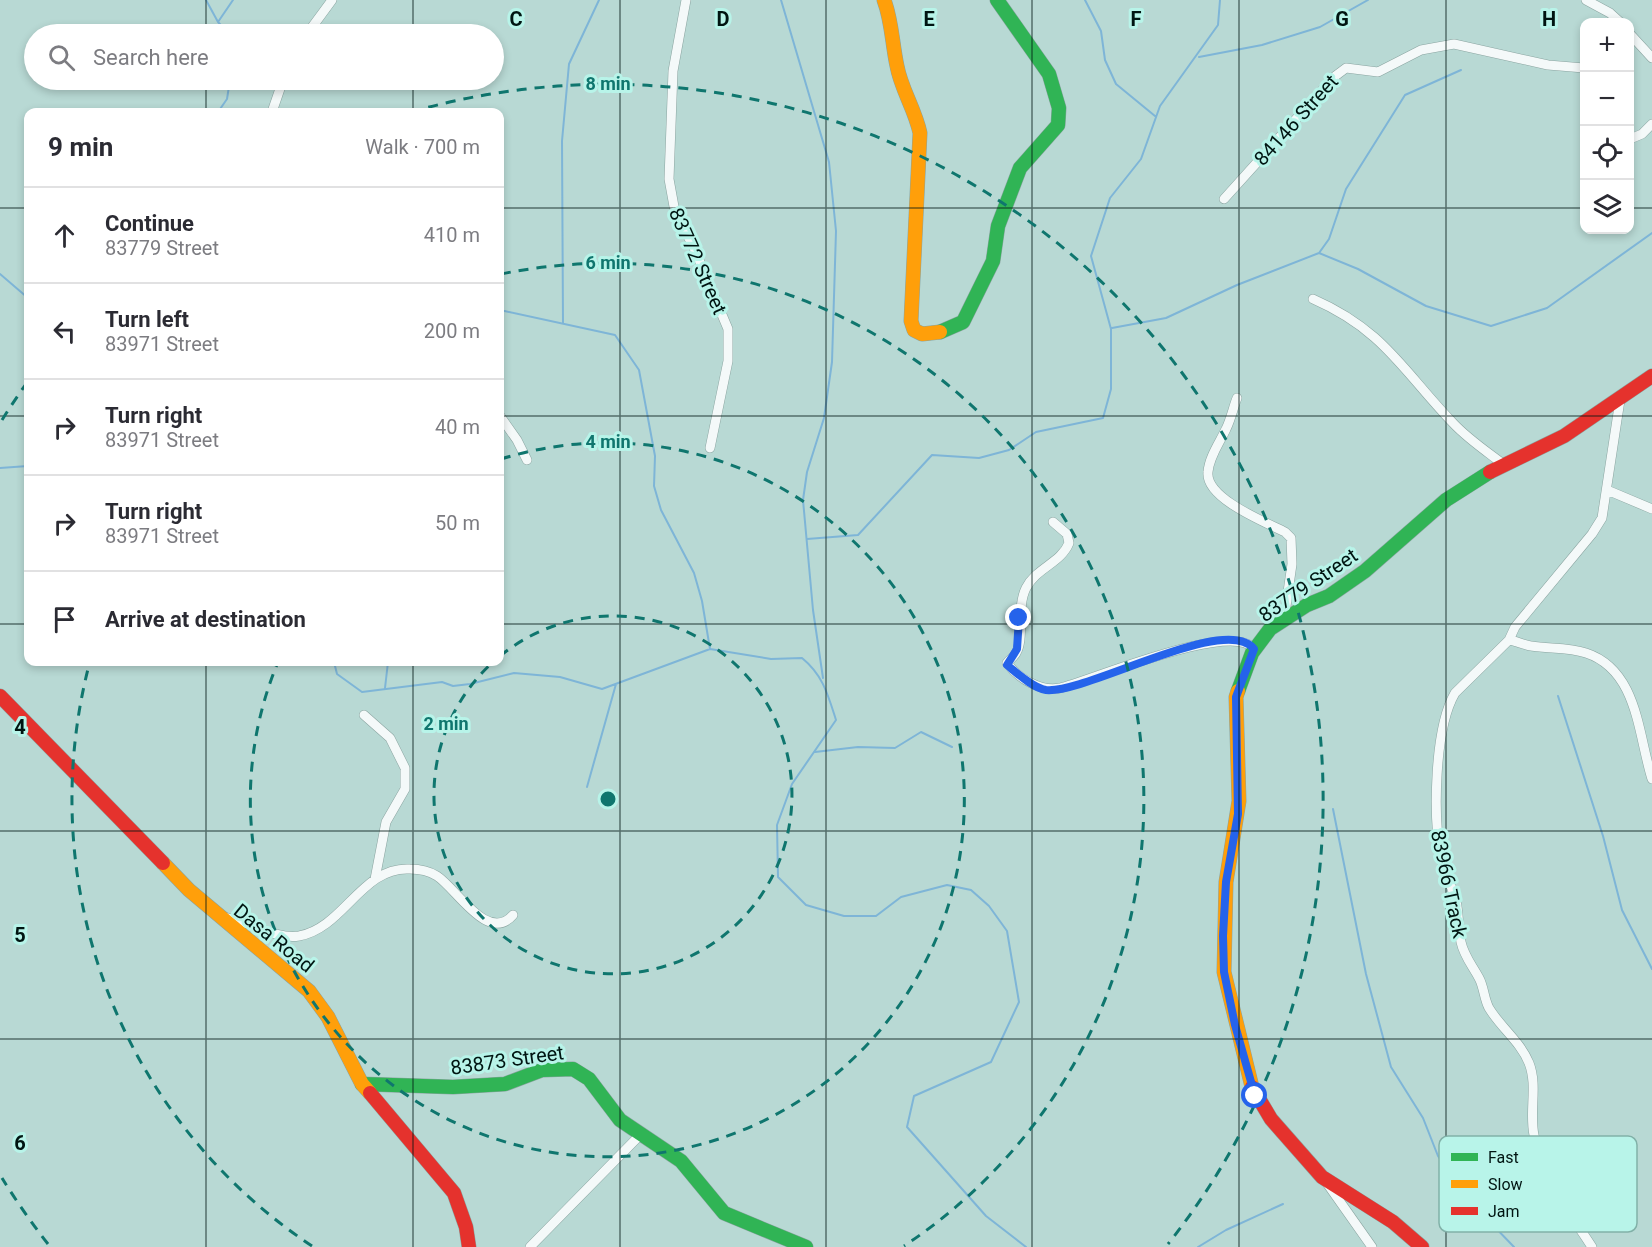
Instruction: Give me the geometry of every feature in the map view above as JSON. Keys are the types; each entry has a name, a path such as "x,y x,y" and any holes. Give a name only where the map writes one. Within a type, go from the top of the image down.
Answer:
{"street":[{"path":"314,24 332,0"},
{"name":"83772 Street","path":"686,0 673,71 669,179 675,212 694,248 728,329 728,361 710,448"},
{"path":"884,0 890,13 897,68 920,124 915,213 916,251 911,321 914,330 928,334 954,328 963,322 969,313 993,261 999,226 1020,168 1058,124 1058,104 1049,76 997,0"},
{"path":"1586,0 1616,18"},
{"path":"1634,39 1652,58"},
{"name":"84146 Street","path":"1224,199 1334,77 1346,68 1354,67 1374,73 1421,50 1454,44 1548,65 1580,68"},
{"path":"273,108 280,90"},
{"path":"1634,137 1642,134 1652,124"},
{"path":"1313,299 1341,311 1368,330 1397,358 1464,433 1503,465"},
{"name":"83779 Street","path":"1422,1247 1393,1222 1322,1177 1282,1134 1255,1096 1243,1057 1224,972 1226,882 1239,808 1236,697 1254,649 1270,629 1307,605 1329,596 1365,571 1446,500 1503,465 1563,436 1620,400 1652,376"},
{"path":"1237,398 1228,426 1209,466 1209,484 1230,502 1285,532 1291,538 1292,564 1284,620"},
{"name":"83966 Track","path":"1534,1136 1533,1083 1530,1065 1522,1048 1499,1023 1488,1006 1478,977 1464,951 1456,902 1442,861 1438,839 1438,770 1449,703 1468,678 1509,640 1515,627 1592,534 1602,518 1620,400"},
{"path":"504,422 527,460"},
{"path":"1607,490 1652,509"},
{"path":"1053,522 1067,534 1069,543 1062,554 1039,571 1027,586 1019,611 1017,649 1007,663 1033,684 1046,690 1060,688 1164,654 1216,641 1242,642 1254,649"},
{"path":"1509,640 1532,646 1587,653 1599,658 1614,670 1625,687 1636,715 1652,779"},
{"name":"Dasa Road","path":"0,696 217,916 309,991 328,1017 362,1084 454,1193 463,1215 469,1247"},
{"path":"364,715 390,738 405,768 405,789 386,822 375,879"},
{"path":"217,916 234,917 285,936 301,935 339,911 388,870 410,869 426,871 438,877 484,920 500,924 513,915"},
{"name":"83873 Street","path":"362,1084 453,1088 505,1084 542,1070 573,1069 588,1079 621,1120 639,1136 662,1147 681,1161 724,1213 806,1247"},
{"path":"530,1247 639,1136"},
{"path":"1322,1177 1372,1247"},
{"name":"83966 Track","path":"1582,1232 1592,1247"}],"waterway":[{"path":"206,0 220,24"},
{"path":"218,22 233,0"},
{"path":"563,323 562,141 569,64 599,0"},
{"path":"781,0 829,162 836,231 832,362 824,418 807,472 803,500 813,610 823,678"},
{"path":"1085,0 1101,31 1105,60 1116,84 1155,116"},
{"path":"807,539 858,535 932,455 979,458 1009,450 1036,432 1103,418 1111,389 1111,329 1091,256 1110,198 1141,159 1160,106 1218,25 1220,0"},
{"path":"1199,57 1262,45 1320,27 1368,0"},
{"path":"1319,253 1329,239 1346,189 1405,95 1461,70"},
{"path":"221,108 227,99 228,90"},
{"path":"1112,328 1166,318 1237,285 1319,253 1358,269 1426,306 1491,326 1547,308 1652,233"},
{"path":"0,274 24,295"},
{"path":"504,311 615,335 639,370 655,456 654,486 661,510 694,573 702,601 710,649"},
{"path":"0,468 24,466"},
{"path":"335,666 337,674 362,692 442,682 453,686 470,684 514,673 560,677 602,689 710,649 771,659 802,658 820,678 836,720 792,784 777,825 778,877 806,905 844,916 876,916 901,897 947,885 971,890 989,906 1007,931 1019,1002 991,1062 914,1096 907,1127 986,1216 1026,1247"},
{"path":"385,688 388,666"},
{"path":"587,787 616,684"},
{"path":"1558,696 1603,836 1622,910 1652,969"},
{"path":"815,752 858,747 895,748 921,732 952,747"},
{"path":"1333,809 1366,974 1391,1067 1423,1118 1439,1158"},
{"path":"1198,1247 1226,1230 1283,1204"},
{"path":"1500,1232 1514,1247"}],"traffic: fast":[{"path":"940,332 963,322 993,261 998,226 1020,168 1058,125 1059,108 1049,74 997,0"},
{"path":"1238,691 1252,653 1270,629 1307,605 1329,596 1365,571 1446,500 1490,472"},
{"path":"362,1084 453,1087 505,1084 542,1070 573,1069 589,1079 620,1120 681,1161 724,1213 806,1247"}],"traffic: slow":[{"path":"884,0 899,74 920,133 911,321 914,330 922,334 940,332"},
{"path":"1238,691 1236,697 1239,801 1226,882 1224,972 1252,1087"},
{"path":"163,863 189,890 309,991 328,1017 362,1084 370,1093"}],"traffic: jam":[{"path":"1490,472 1564,436 1652,376"},
{"path":"0,696 163,863"},
{"path":"1252,1087 1271,1119 1322,1177 1393,1222 1422,1247"},
{"path":"370,1093 454,1193 466,1227 469,1247"}],"route":[{"path":"1019,618 1019,642 1016,653 1007,665 1033,684 1046,690 1088,681 1154,657 1216,641 1228,640 1253,646 1254,649 1236,697 1239,801 1226,882 1223,936 1224,972 1245,1067 1255,1096"}]}
